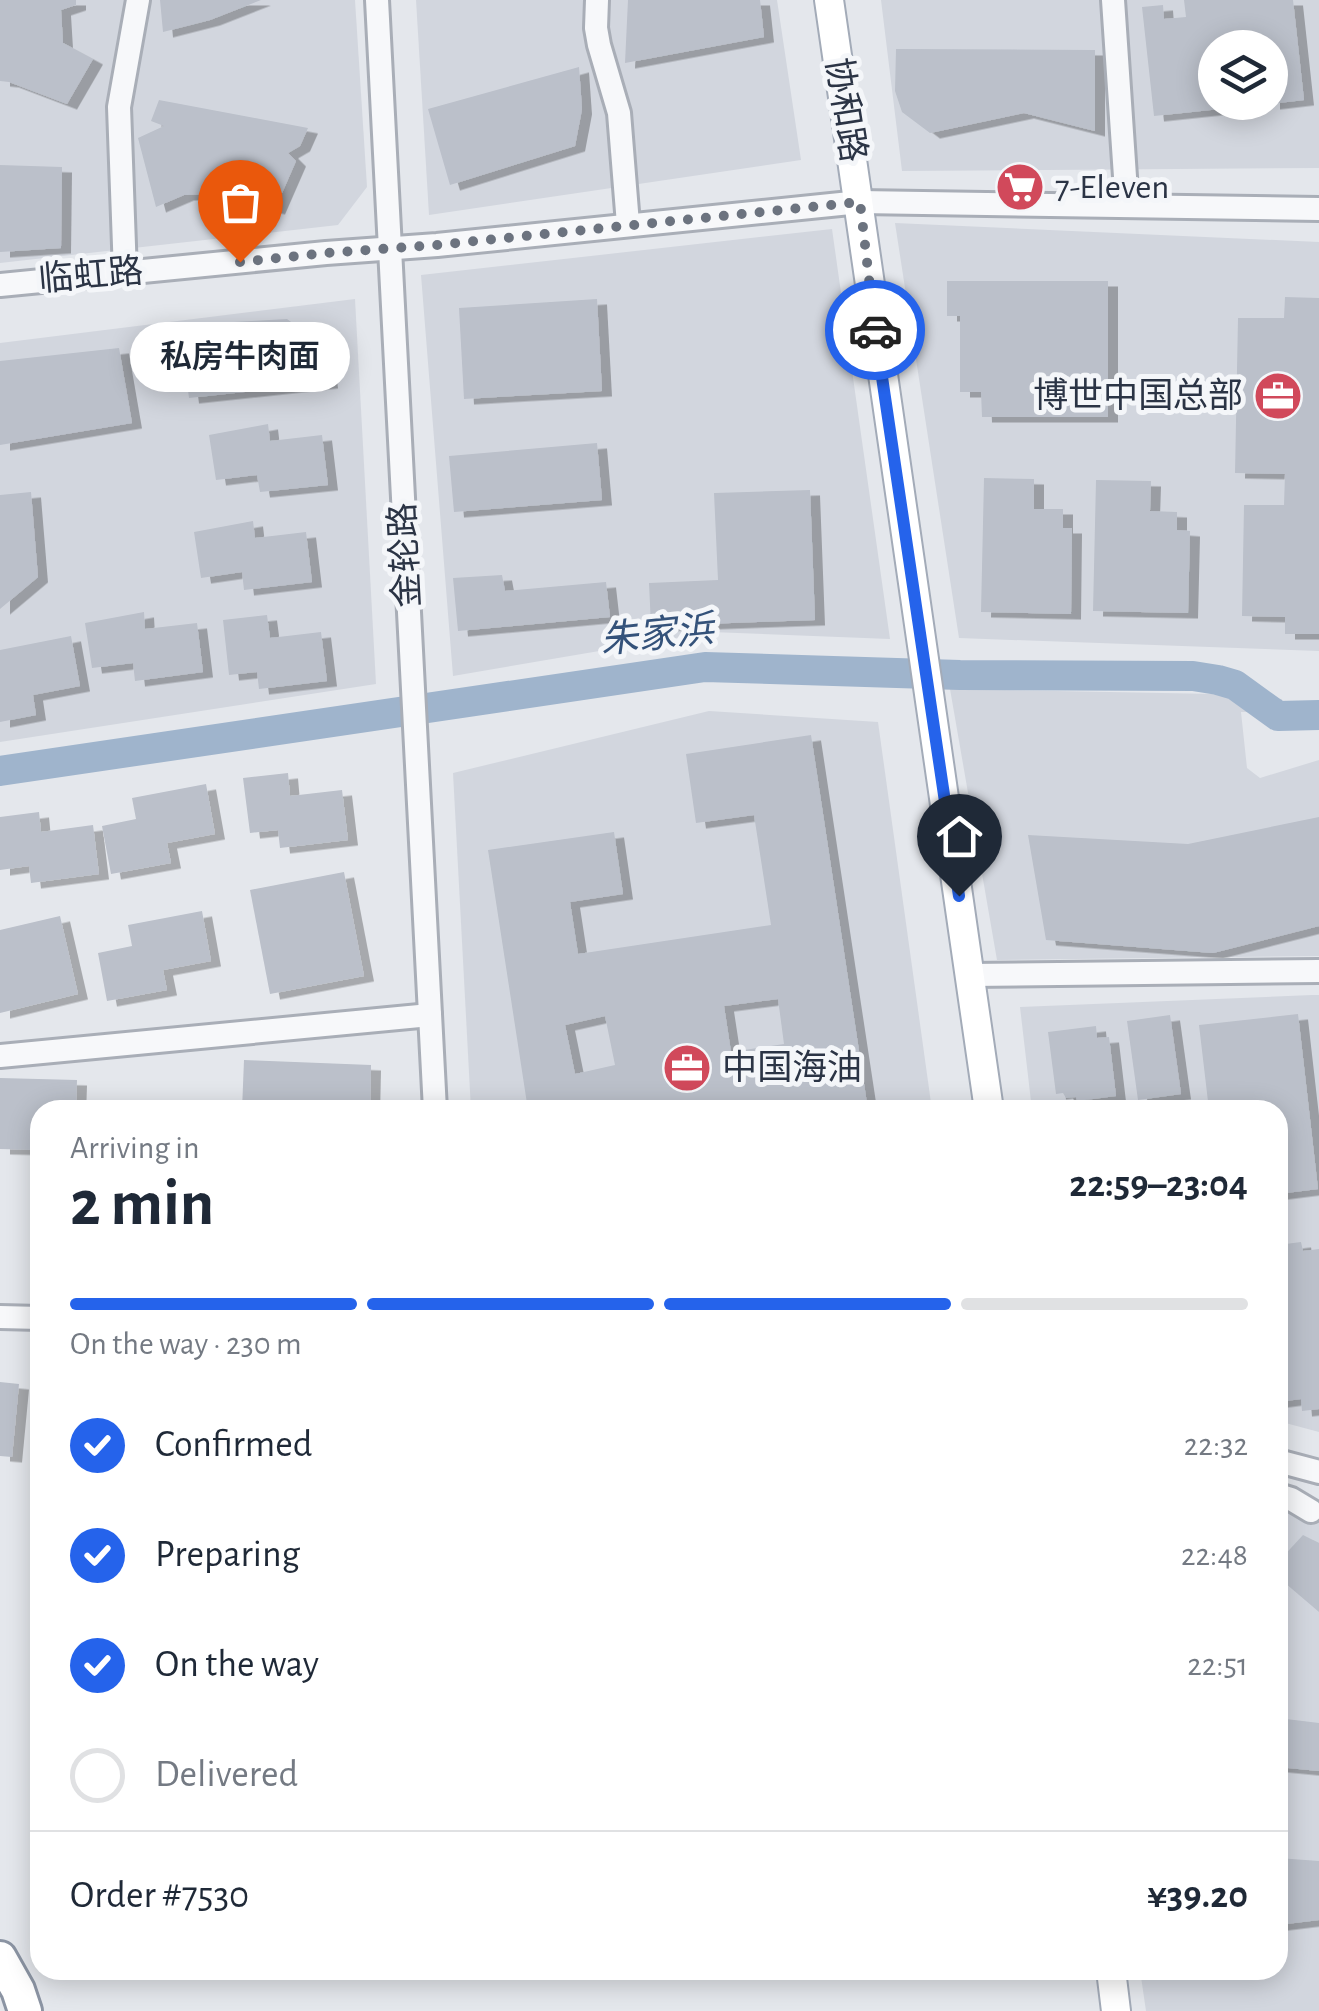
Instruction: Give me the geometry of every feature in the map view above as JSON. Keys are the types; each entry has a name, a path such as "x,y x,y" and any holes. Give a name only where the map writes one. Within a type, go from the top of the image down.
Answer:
{"highway":[{"path":"0,1958 25,2011"}],"main road":[{"name":"协和路","path":"829,0 988,1100"},
{"path":"1112,1980 1116,2011"}],"street":[{"path":"125,273 119,108 138,0"},
{"name":"金轮路","path":"377,0 434,1100"},
{"path":"597,0 599,45 618,113 628,224"},
{"path":"1113,0 1127,206"},
{"name":"临虹路","path":"0,285 860,202 1319,208"},
{"path":"970,975 1319,971"},
{"path":"0,1056 430,1015"},
{"path":"0,1317 30,1318"},
{"path":"1288,1464 1319,1472"},
{"path":"1288,1498 1312,1511"}],"shaded area":[{"path":"0,0 355,0 367,187 338,225 0,263"},
{"path":"416,0 777,0 801,160 429,215"},
{"path":"881,0 1319,0 1319,168 902,171"},
{"path":"895,223 1319,242 1319,651 959,638"},
{"path":"832,229 890,639 711,632 453,676 421,275"},
{"path":"355,299 376,684 0,742 0,343"},
{"path":"950,689 1216,694 1282,699 1281,712 1241,712 1247,768 1260,778 1319,760 1319,956 997,960"},
{"path":"709,711 878,722 931,1100 470,1100 453,773"},
{"path":"1319,995 1319,1432 1288,1424 1288,1100 1031,1100 1020,1007"},
{"path":"1288,1493 1319,1501 1319,2011 1146,2011 1141,1980 1288,1980"}],"building":[{"path":"0,0 76,0 76,5 61,10 63,43 93,59 67,104 0,81"},
{"path":"160,0 261,0 210,20 163,32"},
{"path":"628,0 760,0 764,37 625,63"},
{"path":"1184,0 1293,0 1304,100 1288,102 1288,30 1198,30 1198,111 1154,116 1142,7 1163,5 1164,19 1186,17"},
{"path":"896,49 1095,50 1095,131 1024,113 930,133 902,112 895,91"},
{"path":"579,67 582,109 575,146 450,185 428,109"},
{"path":"159,100 308,128 300,146 288,153 296,161 275,209 220,194 184,195 156,207 138,138 164,126 151,121"},
{"path":"0,165 62,167 61,248 0,252"},
{"path":"947,281 1108,281 1108,417 982,417 981,392 960,392 960,316 947,316"},
{"name":"博世中国总部","path":"1285,297 1319,298 1319,634 1285,634 1285,617 1242,616 1244,505 1284,505 1285,474 1235,473 1238,318 1284,318"},
{"path":"597,299 602,391 464,399 459,308"},
{"path":"287,319 324,346 328,383 189,398 180,325"},
{"path":"119,348 132,423 0,445 0,361"},
{"path":"268,424 270,441 322,435 328,485 260,492 257,475 216,480 209,435"},
{"path":"597,443 602,500 454,512 449,456"},
{"path":"984,478 1034,479 1034,509 1063,509 1063,528 1072,528 1071,614 981,612"},
{"path":"1096,480 1151,481 1150,511 1177,512 1177,530 1190,531 1188,613 1093,611"},
{"path":"810,490 815,620 651,626 649,583 718,580 714,493"},
{"path":"31,492 38,577 0,609 0,495"},
{"path":"253,521 255,538 306,532 312,582 244,590 242,572 201,578 194,532"},
{"path":"502,575 505,591 606,582 610,617 458,631 453,578"},
{"path":"144,612 145,629 197,623 203,672 135,681 133,663 92,668 85,623"},
{"path":"267,615 270,638 321,632 327,681 259,689 257,672 229,675 223,620"},
{"path":"71,636 80,686 33,695 36,715 0,722 0,650"},
{"path":"811,735 866,1100 526,1100 488,850 614,832 623,894 570,902 578,954 771,925 754,815 696,823 686,754","holes":["778,999 784,1044 731,1052 724,1006","605,1016 615,1065 575,1074 565,1025"]},
{"path":"288,773 290,796 342,790 348,840 280,848 278,830 250,833 243,778"},
{"path":"206,784 215,834 167,843 171,863 111,874 102,826 136,819 132,798"},
{"path":"39,812 41,832 93,825 99,874 31,883 29,866 0,870 0,817"},
{"path":"1319,817 1319,926 1213,953 1046,940 1028,835 1188,844"},
{"path":"344,872 364,976 270,994 250,890"},
{"path":"202,911 211,961 163,970 167,990 107,1001 98,953 132,946 128,925"},
{"path":"60,916 78,994 0,1013 0,930"},
{"path":"1298,1014 1318,1189 1288,1193 1288,1100 1208,1100 1199,1025"},
{"path":"1170,1015 1181,1094 1138,1100 1127,1021"},
{"path":"1096,1026 1097,1038 1109,1037 1116,1096 1077,1100 1056,1094 1048,1032"},
{"path":"244,1060 371,1065 370,1100 242,1100"},
{"path":"0,1078 77,1080 76,1100 30,1100 30,1150 0,1149"},
{"path":"1301,1242 1303,1251 1319,1249 1319,1409 1302,1411 1301,1399 1288,1401 1288,1244"},
{"path":"0,1382 19,1384 12,1457 0,1456"},
{"path":"1303,1535 1319,1543 1319,1612 1288,1586 1288,1551"},
{"path":"1288,1719 1319,1723 1319,1771 1288,1768"},
{"path":"1288,1859 1319,1861 1319,1920 1288,1924"}],"waterway":[{"name":"朱家浜","path":"0,771 705,667 960,675 1193,676 1235,685 1278,716 1319,715"}],"way so far":[{"path":"240,262 860,202 875,330"}],"place":[{"name":"7-Eleven","path":"1020,187"},
{"name":"私房牛肉面","path":"240,262"},
{"name":"博世中国总部","path":"1278,396"},
{"name":"中国海油","path":"687,1068"}],"route":[{"path":"875,330 959,896"}]}
